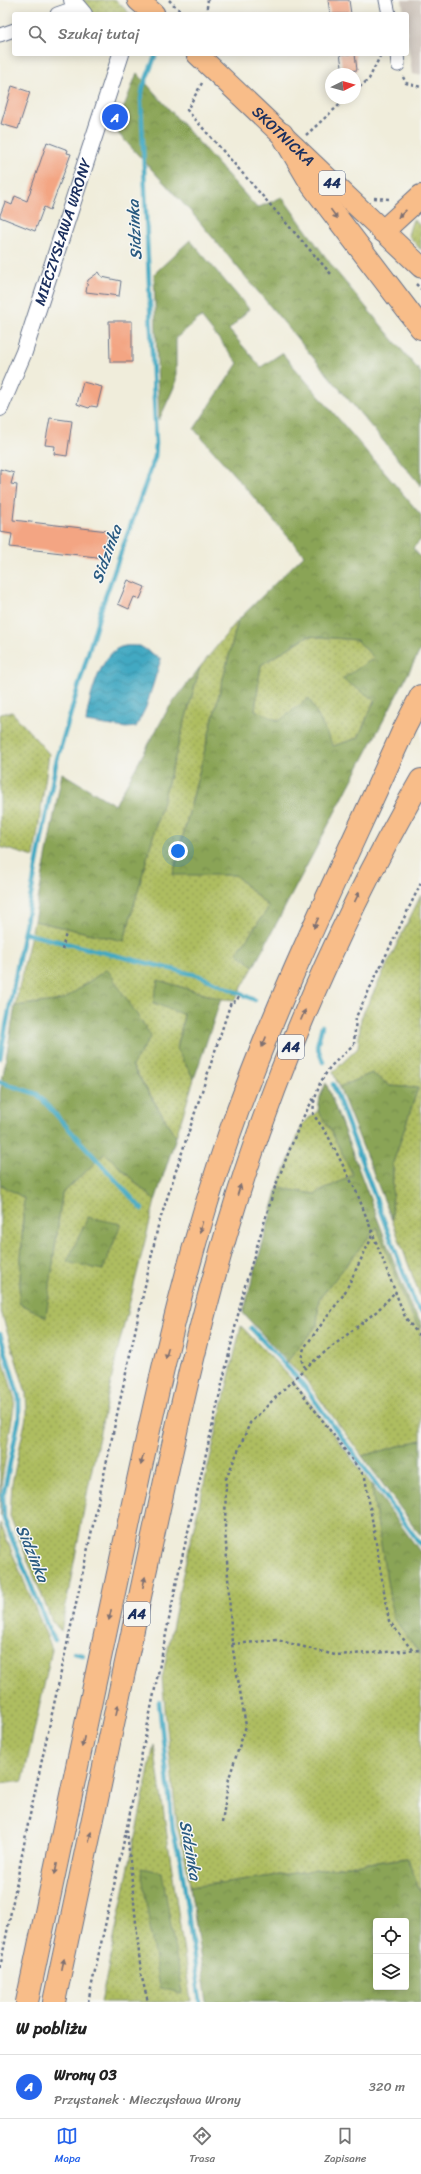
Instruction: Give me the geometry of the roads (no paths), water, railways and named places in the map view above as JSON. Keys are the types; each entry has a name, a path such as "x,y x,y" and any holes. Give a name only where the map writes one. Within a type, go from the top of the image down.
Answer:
{"highway":[{"path":"292,136 312,185 421,328"},
{"path":"383,231 421,196"},
{"path":"339,875 404,729 421,696"},
{"name":"A4","path":"27,2002 141,1468 164,1368 192,1257 229,1136 262,1046 297,964 339,875 421,729"},
{"name":"A4","path":"54,2002 189,1376 218,1262 244,1174 275,1086 309,1003 369,872 421,780"},
{"path":"369,872 421,806"}],"main road":[{"name":"SKOTNICKA","path":"204,60 292,136 383,231 421,267"}],"street":[{"path":"386,0 389,12"},
{"path":"63,12 78,7"},
{"path":"0,35 12,31"},
{"name":"MIECZYSŁAWA WRONY","path":"0,408 24,352 119,56"}],"water":[{"path":"140,646 161,659 146,707 136,727 126,728 86,722 89,703 96,680 107,659 114,651 121,647"}],"waterway":[{"name":"Sidzinka","path":"0,1058 56,763 102,606 155,457 156,444 141,99 143,87 155,56"},
{"path":"24,933 200,976 255,1000"},
{"path":"322,1026 317,1046 323,1062"},
{"path":"0,1082 37,1094 142,1209"},
{"path":"333,1084 415,1304 421,1311"},
{"path":"251,1328 301,1382 421,1545"},
{"name":"Sidzinka","path":"0,1334 19,1398 19,1418 3,1497 4,1519 50,1632 55,1640"},
{"name":"Sidzinka","path":"74,1653 83,1655"},
{"name":"Sidzinka","path":"159,1702 173,1831 181,1862 200,2002"}],"place":[{"name":"Wrony 03","path":"115,117"}]}
